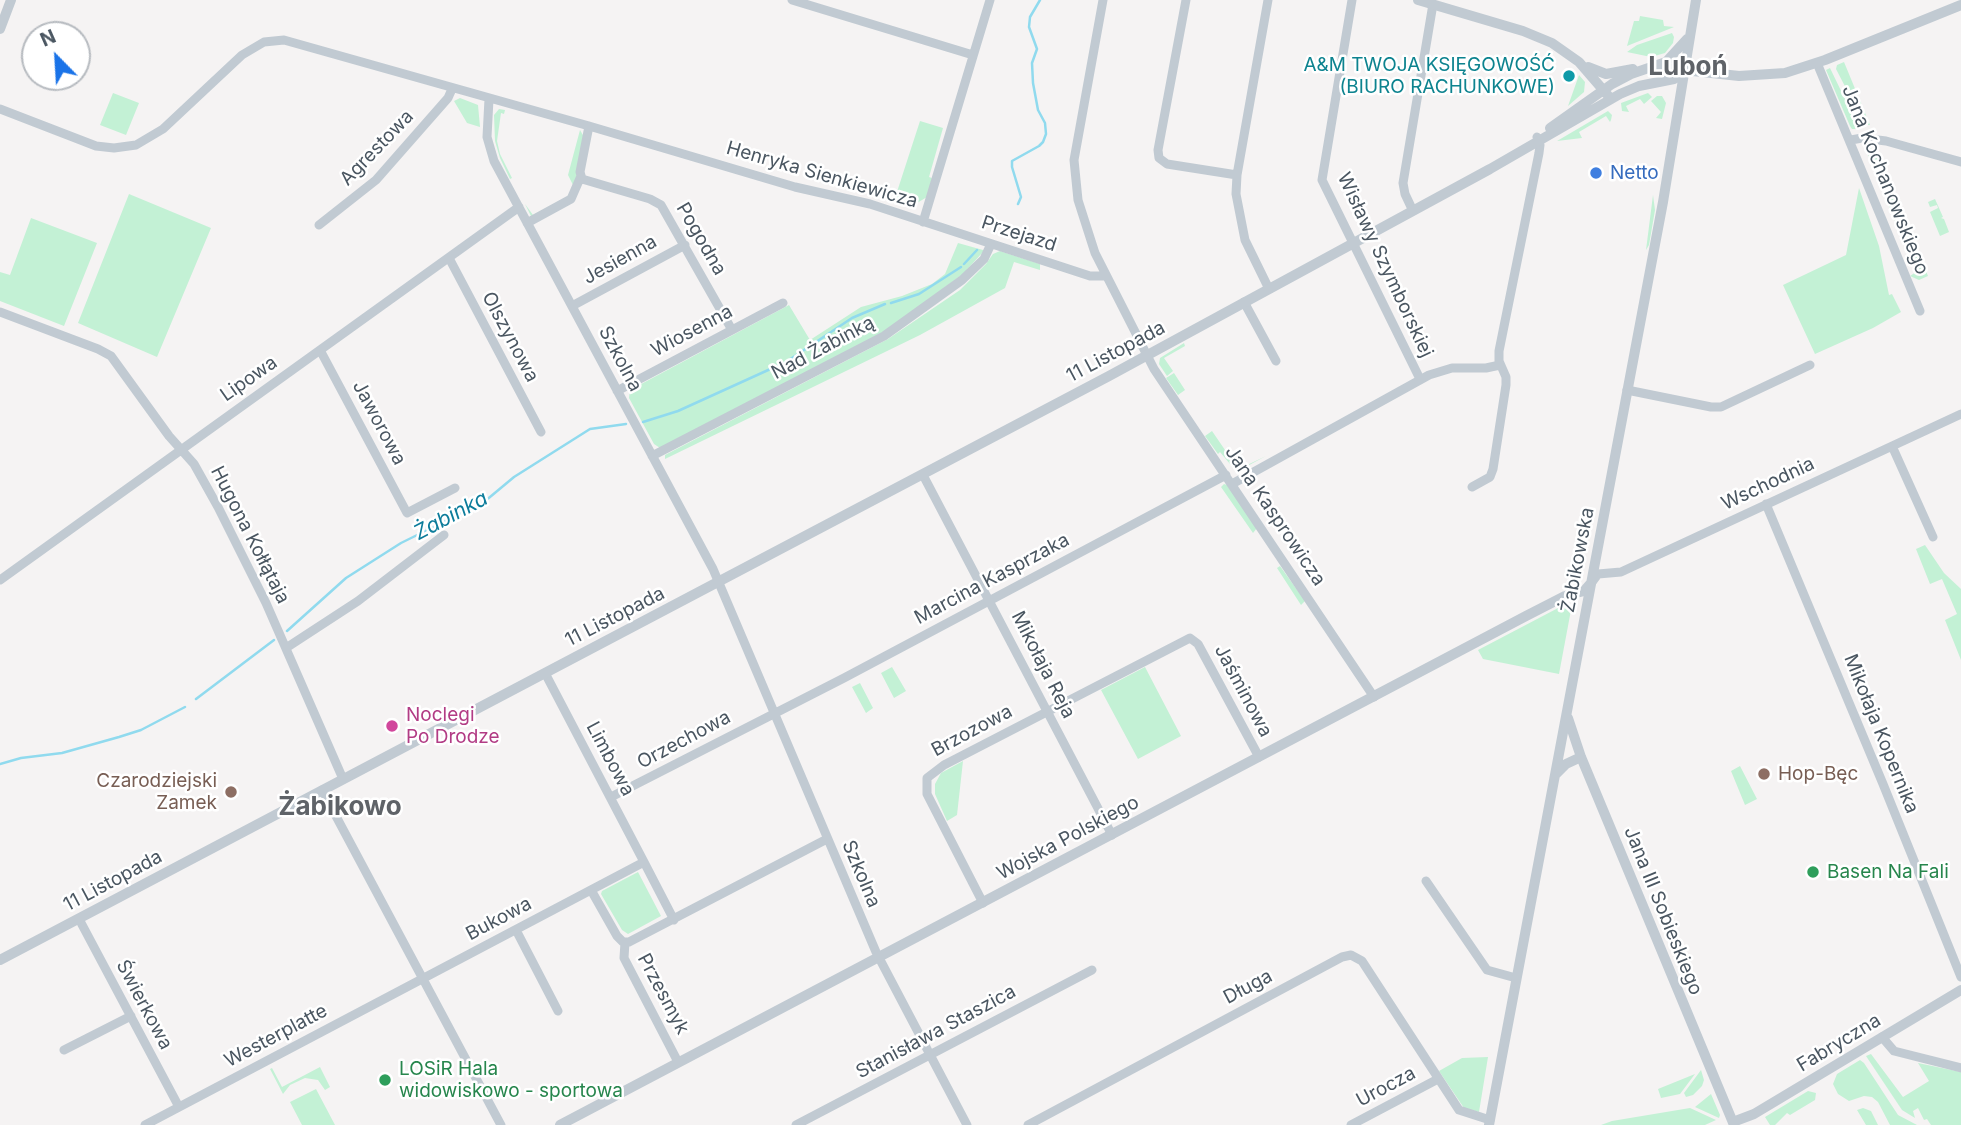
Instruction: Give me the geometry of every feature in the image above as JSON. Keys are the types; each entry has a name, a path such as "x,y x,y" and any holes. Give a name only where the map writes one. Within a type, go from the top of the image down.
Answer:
{"street":[{"path":"0,29 11,0"},
{"path":"792,0 973,55"},
{"name":"Henryka Sienkiewicza","path":"489,99 794,187 870,204 923,222 990,0"},
{"name":"Jana Kasprowicza","path":"1103,0 1074,160 1076,192 1081,212 1105,276 1146,355 1374,697"},
{"path":"1186,0 1158,150 1159,158 1167,164 1237,175"},
{"path":"1268,0 1237,175 1237,203 1242,231 1269,289"},
{"name":"Wisławy Szymborskiej","path":"1352,0 1321,177 1420,380"},
{"path":"1418,0 1538,37 1558,46 1579,62 1611,99"},
{"name":"Żabikowska","path":"1490,1122 1628,390 1696,0"},
{"path":"1413,211 1405,194 1404,183 1433,4"},
{"path":"1656,67 1731,76 1762,76 1792,71 1959,5"},
{"path":"1656,67 1673,57 1688,38"},
{"path":"0,109 96,146 114,148 136,145 163,129 242,55 264,42 277,40 309,46 489,99"},
{"path":"1579,62 1602,73 1631,69 1639,71"},
{"name":"Jana Kochanowskiego","path":"1817,63 1920,311"},
{"name":"11 Listopada","path":"0,960 719,583 1244,303 1521,152 1604,89 1639,71 1656,67"},
{"name":"11 Listopada","path":"1539,139 1611,99 1639,86 1678,77 1683,71"},
{"path":"1665,81 1674,87 1680,102"},
{"name":"Agrestowa","path":"319,225 376,180 446,101 452,89"},
{"name":"Szkolna","path":"489,99 486,125 489,150 719,583 878,957 967,1125"},
{"path":"527,223 571,199 581,176 589,126"},
{"path":"1851,140 1862,138 1886,141 1961,162"},
{"path":"1472,487 1490,477 1493,468 1506,384 1499,351 1539,153 1539,139"},
{"name":"Pogodna","path":"581,176 585,181 659,202 664,207 732,330"},
{"name":"Lipowa","path":"0,580 519,207"},
{"name":"Przejazd","path":"923,222 1093,276 1105,276"},
{"name":"Nad Żabinką","path":"652,456 884,336 962,280 980,263 991,244"},
{"name":"Jesienna","path":"572,306 685,245"},
{"name":"Olszynowa","path":"449,258 541,432"},
{"name":"Wiosenna","path":"617,391 783,303"},
{"path":"1244,303 1276,361"},
{"name":"Hugona Kołłątaja","path":"0,312 111,356 198,470 219,507 286,648 343,779"},
{"name":"Jaworowa","path":"320,350 407,513 455,488"},
{"path":"1233,484 1420,380 1452,368 1486,368 1500,365"},
{"path":"1628,390 1721,407 1811,365"},
{"name":"Wschodnia","path":"1591,583 1600,573 1621,572 1961,414"},
{"path":"1892,446 1933,537"},
{"name":"Mikołaja Reja","path":"923,475 1112,835"},
{"name":"Marcina Kasprzaka","path":"774,714 1226,475"},
{"name":"Mikołaja Kopernika","path":"1766,505 1961,977"},
{"path":"286,648 358,601 443,535"},
{"name":"Wojska Polskiego","path":"560,1125 1112,835 1256,752 1374,697 1565,596 1584,592 1591,583"},
{"name":"Jaśminowa","path":"1046,711 1190,638 1198,644 1256,752"},
{"name":"Limbowa","path":"545,673 644,862"},
{"name":"Jana III Sobieskiego","path":"1567,708 1569,728 1731,1124"},
{"name":"Brzozowa","path":"983,903 927,794 927,778 934,770 1046,711"},
{"name":"Orzechowa","path":"611,797 774,714"},
{"path":"1555,775 1562,767 1581,757"},
{"path":"322,790 501,1125"},
{"path":"591,890 617,936 625,942 633,941 827,839"},
{"path":"644,862 674,920"},
{"name":"Bukowa","path":"423,979 644,862"},
{"path":"1426,881 1484,967 1490,972 1516,978"},
{"name":"Świerkowa","path":"79,919 179,1107"},
{"path":"516,930 558,1012"},
{"name":"Przesmyk","path":"625,942 624,958 678,1062"},
{"name":"Długa","path":"1028,1125 1342,957 1351,955 1362,961 1438,1079"},
{"name":"Stanisława Staszica","path":"796,1125 1091,970"},
{"name":"Westerplatte","path":"145,1125 423,979"},
{"name":"Fabryczna","path":"1731,1124 1754,1114 1961,990"},
{"path":"64,1050 131,1016"},
{"path":"1882,1037 1894,1051 1902,1055 1961,1068"},
{"path":"1438,1079 1460,1112 1490,1122"},
{"name":"Urocza","path":"1351,1125 1438,1079"}],"green space":[{"path":"1640,16 1663,20 1664,26 1674,27 1627,46 1634,21 1639,21"},
{"path":"1672,33 1673,43 1665,53 1651,57 1627,52 1637,45"},
{"path":"1844,62 1870,125 1865,125 1836,69 1837,65"},
{"path":"1830,68 1857,124 1856,129 1850,126 1826,70"},
{"path":"1579,75 1585,82 1584,92 1568,106"},
{"path":"113,93 139,103 126,135 100,125"},
{"path":"1648,93 1652,97 1644,104 1640,99 1626,106 1629,112 1622,111 1621,103"},
{"path":"1662,96 1666,103 1662,119 1656,118 1661,112 1651,101"},
{"path":"460,98 478,105 480,127 467,123 454,101"},
{"path":"499,109 505,110 504,114 501,113 497,141 500,154 512,178 510,179 500,158 495,141 494,115"},
{"path":"1608,111 1612,115 1610,122 1606,116 1579,132 1582,138 1557,141"},
{"path":"920,121 943,128 929,177 932,178 927,197 917,203 897,200 895,198"},
{"path":"580,130 584,137 578,175 572,194 568,198 531,216 525,204 533,215 567,197 574,187 568,175"},
{"path":"1865,147 1876,150 1900,210 1892,213"},
{"path":"1859,188 1879,246 1889,295 1892,294 1901,312 1815,354 1783,285 1846,255"},
{"path":"129,194 211,228 157,357 78,323"},
{"path":"1653,195 1655,210 1646,250"},
{"path":"1935,199 1949,232 1940,236 1930,212 1938,208 1937,205 1930,207 1928,202"},
{"path":"1901,212 1928,276 1919,280 1910,276 1916,272 1893,216"},
{"path":"31,218 97,243 64,326 0,301 0,272 10,275"},
{"path":"958,243 983,252 963,274 880,335 660,448 654,444 629,398 630,390 789,305 810,340 861,307 902,296 932,284 945,274"},
{"path":"1000,251 1040,264 1040,270 1014,262 1005,288 920,335 665,459 665,455 888,339 960,290 993,254"},
{"path":"1184,343 1185,346 1164,358 1173,371 1167,376 1159,364 1160,358"},
{"path":"1174,373 1185,390 1178,395 1166,378"},
{"path":"1212,431 1236,466 1243,467 1266,456 1238,471 1235,470 1220,452 1218,454 1205,436"},
{"path":"1224,484 1257,528 1253,533 1221,487"},
{"path":"1925,545 1944,573 1961,589 1961,660 1945,620 1957,614 1942,579 1930,584 1916,549"},
{"path":"1280,566 1305,601 1301,605 1277,568"},
{"path":"1560,607 1571,610 1559,674 1483,659 1478,650"},
{"path":"892,667 906,691 894,698 881,673"},
{"path":"1145,667 1181,736 1138,759 1101,690"},
{"path":"860,683 873,708 866,713 852,687"},
{"path":"963,761 957,815 947,821 935,794 935,784 941,773"},
{"path":"1740,766 1757,799 1745,805 1731,771"},
{"path":"638,872 661,916 628,934 622,930 601,894"},
{"path":"1871,1054 1903,1097 1929,1081 1918,1063 1961,1072 1961,1125 1931,1125 1927,1119 1924,1120 1918,1108 1913,1111 1915,1118 1902,1110 1866,1056"},
{"path":"1488,1057 1479,1112 1464,1108 1439,1071 1462,1058"},
{"path":"1860,1060 1898,1115 1917,1125 1890,1125 1878,1102 1872,1097 1864,1096 1849,1101 1838,1094 1833,1084 1837,1074"},
{"path":"320,1067 330,1087 325,1090 318,1080 305,1078 290,1085 283,1094 270,1069 272,1068 282,1087"},
{"path":"1701,1070 1704,1080 1702,1086 1693,1095 1686,1097 1684,1093"},
{"path":"1695,1074 1680,1094 1661,1098 1658,1089"},
{"path":"316,1089 335,1125 302,1125 290,1102"},
{"path":"1808,1091 1816,1093 1815,1100 1790,1115 1787,1113 1775,1125 1770,1125 1765,1117"},
{"path":"1711,1094 1720,1115 1719,1118 1695,1107"},
{"path":"1690,1108 1716,1120 1705,1125 1601,1125 1612,1121"},
{"path":"1863,1108 1871,1111 1878,1125 1866,1125 1857,1110"}],"waterway":[{"name":"Żabinka","path":"1018,204 1021,197 1012,161 1039,146 1046,134 1033,83 1032,63 1037,49 1029,27 1030,17 1040,0"},
{"name":"Żabinka","path":"964,264 977,250"},
{"name":"Żabinka","path":"891,303 919,294 961,267"},
{"name":"Żabinka","path":"783,364 852,318 885,304"},
{"name":"Żabinka","path":"643,422 678,411 777,366"},
{"name":"Żabinka","path":"287,631 346,578 401,543 484,502 514,477 590,429 626,424"},
{"name":"Żabinka","path":"196,699 274,640"},
{"name":"Żabinka","path":"0,764 21,758 62,753 119,737 141,730 185,707"}],"place":[{"name":"A&M TWOJA KSIĘGOWOŚĆ (BIURO RACHUNKOWE)","path":"1569,76"},
{"name":"Netto","path":"1596,173"},
{"name":"Noclegi Po Drodze","path":"392,726"},
{"name":"Hop-Bęc","path":"1764,774"},
{"name":"Czarodziejski Zamek","path":"231,792"},
{"name":"Basen Na Fali","path":"1813,872"},
{"name":"LOSiR Hala widowiskowo - sportowa","path":"385,1080"}],"district":[{"name":"Luboń","path":"1688,67"},
{"name":"Żabikowo","path":"340,807"}]}
